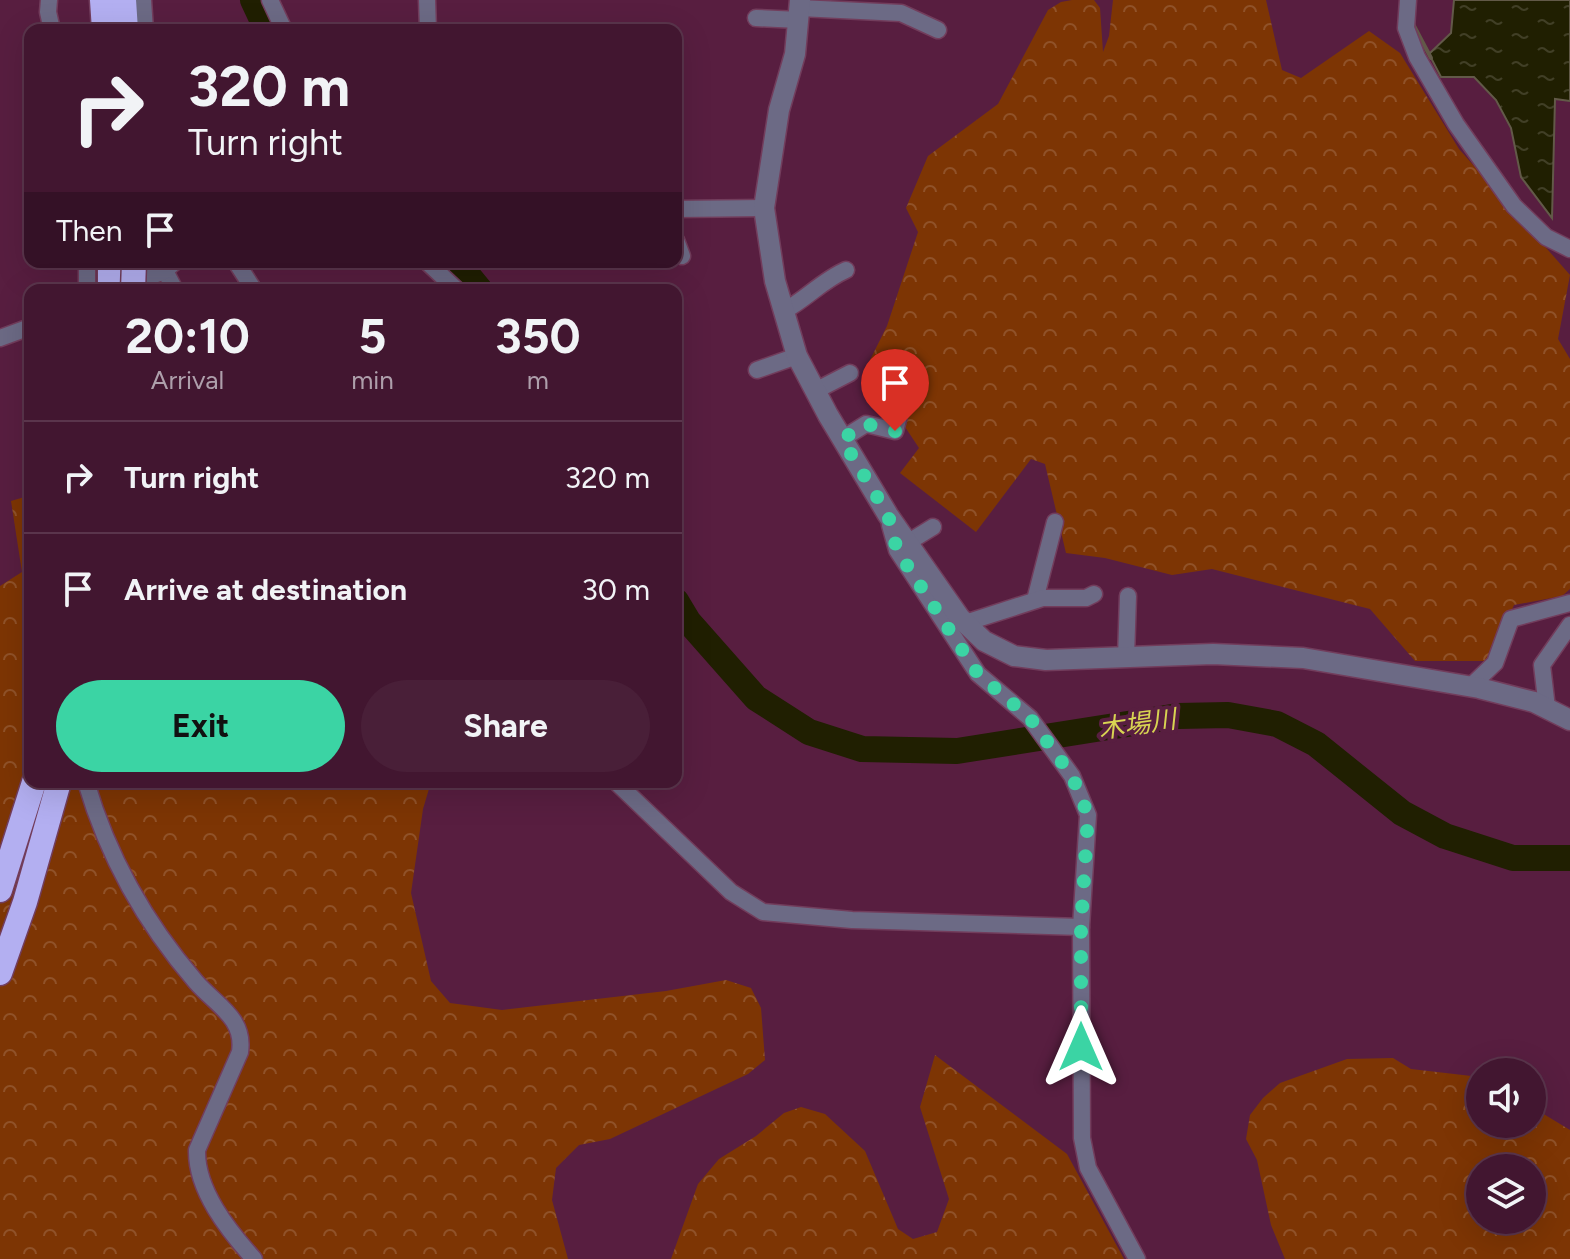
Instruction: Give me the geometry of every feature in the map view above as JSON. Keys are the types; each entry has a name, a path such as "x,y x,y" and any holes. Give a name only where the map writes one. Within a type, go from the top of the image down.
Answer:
{"highway":[{"path":"102,0 104,24"},
{"path":"124,0 126,24"},
{"path":"0,973 25,902 57,788"},
{"path":"0,890 32,789"}],"street":[{"path":"49,0 51,24"},
{"path":"143,0 145,24"},
{"path":"270,0 281,24"},
{"path":"427,0 428,24"},
{"path":"1408,0 1406,27 1417,57 1456,124 1514,206 1546,237 1570,249"},
{"path":"800,9 795,54 779,110 764,208 775,281 797,356 842,439 907,543 965,623 984,641 1014,656 1046,660 1213,654 1303,658 1471,686 1534,702 1570,720"},
{"path":"756,18 800,9 901,13 938,30"},
{"path":"682,209 764,208"},
{"path":"129,284 161,268"},
{"path":"433,268 451,284"},
{"path":"784,311 807,298 832,276 846,270"},
{"path":"0,338 24,329"},
{"path":"757,370 797,356"},
{"path":"815,391 850,373"},
{"path":"842,439 866,424 895,431 900,412"},
{"path":"888,515 897,550 978,674 1030,718 1072,776 1088,815 1081,927 1082,1138 1088,1168 1137,1259"},
{"path":"1035,600 1055,522"},
{"path":"907,543 933,527"},
{"path":"965,623 1043,598 1086,598 1094,594"},
{"path":"1126,657 1128,596"},
{"path":"1471,686 1495,663 1511,619 1570,603"},
{"path":"1547,708 1542,665 1570,625"},
{"path":"88,788 124,882 196,981 238,1025 242,1039 240,1052 197,1150 197,1166 204,1189 254,1259"},
{"path":"622,788 731,892 763,912 852,920 1081,927"}],"green space":[{"path":"1072,0 1094,0 1100,8 1103,52 1109,36 1113,0 1266,0 1282,70 1301,78 1369,31 1400,53 1459,149 1570,275 1558,339 1570,359 1570,589 1562,596 1514,605 1488,661 1415,661 1370,609 1212,569 1172,575 1105,558 1066,553 1045,464 1031,459 976,532 900,473 919,448 866,368 887,326 918,232 906,208 928,156 998,104 1048,10"},
{"path":"24,497 24,788 429,788 423,809 411,893 431,981 450,1003 502,1010 666,991 726,980 751,988 761,1008 765,1060 748,1074 610,1139 579,1145 556,1168 552,1200 568,1259 0,1259 0,586 22,572 11,501"},
{"path":"935,1055 1067,1154 1124,1259 671,1259 698,1184 719,1159 756,1136 784,1113 801,1107 825,1114 865,1151 898,1229 913,1239 937,1232 949,1199 920,1107"},
{"path":"1393,1058 1411,1069 1466,1075 1466,1138 1546,1138 1546,1115 1570,1130 1570,1259 1285,1259 1271,1225 1257,1160 1246,1139 1250,1115 1280,1083 1347,1059"}],"water":[{"path":"1454,0 1570,0 1570,101 1555,99 1552,218 1521,177 1511,128 1496,100 1474,77 1441,77 1429,54 1451,33"}],"waterway":[{"name":"木場川","path":"253,0 264,24"},
{"path":"1413,24 1431,58"},
{"name":"木場川","path":"462,268 475,284"},
{"name":"木場川","path":"682,611 756,698 809,732 862,749 957,751 1178,716 1228,715 1277,724 1316,744 1402,813 1445,836 1513,858 1570,858"}],"route":[{"path":"895,431 866,424 842,439 888,515 897,550 978,674 1030,718 1072,776 1088,815 1081,927 1081,1047"}]}
